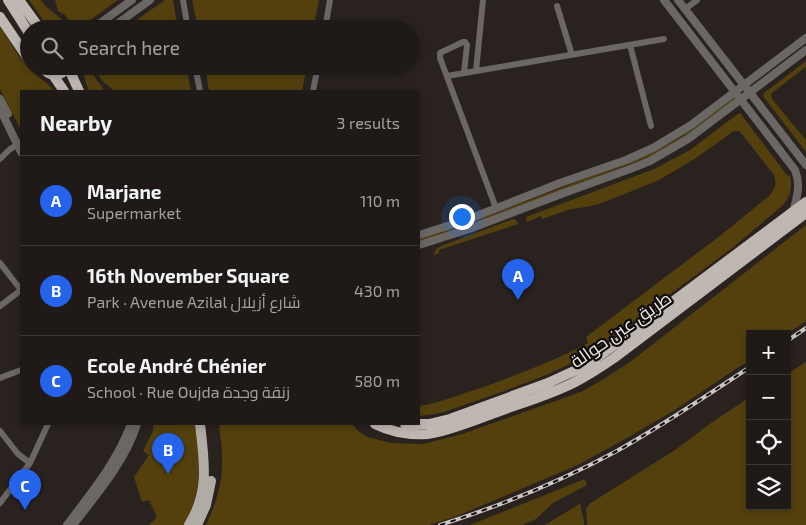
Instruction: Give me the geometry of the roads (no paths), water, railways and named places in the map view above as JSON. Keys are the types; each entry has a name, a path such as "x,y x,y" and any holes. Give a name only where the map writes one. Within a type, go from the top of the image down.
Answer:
{"highway":[{"path":"8,0 21,20"},
{"path":"20,0 34,20"},
{"path":"0,16 20,46"},
{"path":"49,75 63,90"},
{"path":"72,75 79,90"},
{"name":"طريق عين حوالة","path":"420,424 450,419 548,383 586,366 806,202"},
{"name":"طريق عين حوالة","path":"378,425 401,432 418,434 434,432 450,428 574,383 627,349 806,213"}],"main road":[{"path":"189,525 199,504 205,476 200,425"},
{"path":"197,525 206,505 211,480 206,425"}],"street":[{"path":"104,20 132,0"},
{"path":"122,20 150,0"},
{"path":"183,0 186,20"},
{"path":"326,20 330,0"},
{"path":"476,71 482,0"},
{"path":"664,0 795,170 798,190 793,212"},
{"path":"678,0 806,165"},
{"path":"685,9 697,0"},
{"path":"558,6 572,55"},
{"path":"420,235 626,160 653,148 691,126 806,38"},
{"path":"447,76 664,39"},
{"path":"464,74 467,45 465,42 440,53 440,58 496,208"},
{"path":"630,45 651,126"},
{"path":"420,244 472,228 650,161 688,140 806,50"},
{"path":"197,75 200,90"},
{"path":"313,90 316,75"},
{"path":"0,99 20,142"},
{"path":"0,109 20,142"},
{"path":"0,158 20,142"},
{"path":"0,263 20,289"},
{"path":"0,306 20,291"},
{"path":"0,378 20,370"},
{"path":"0,503 30,463 48,425"},
{"path":"67,525 113,461 131,425"},
{"path":"74,525 114,471 126,450 137,425"},
{"path":"0,431 18,454 30,463"}],"railway":[{"path":"791,338 806,328"},
{"path":"440,525 529,493 594,463 650,432 746,370"}],"place":[{"name":"Marjane","path":"518,300"},
{"name":"16th November Square","path":"168,474"},
{"name":"Ecole André Chénier","path":"25,510"}]}
